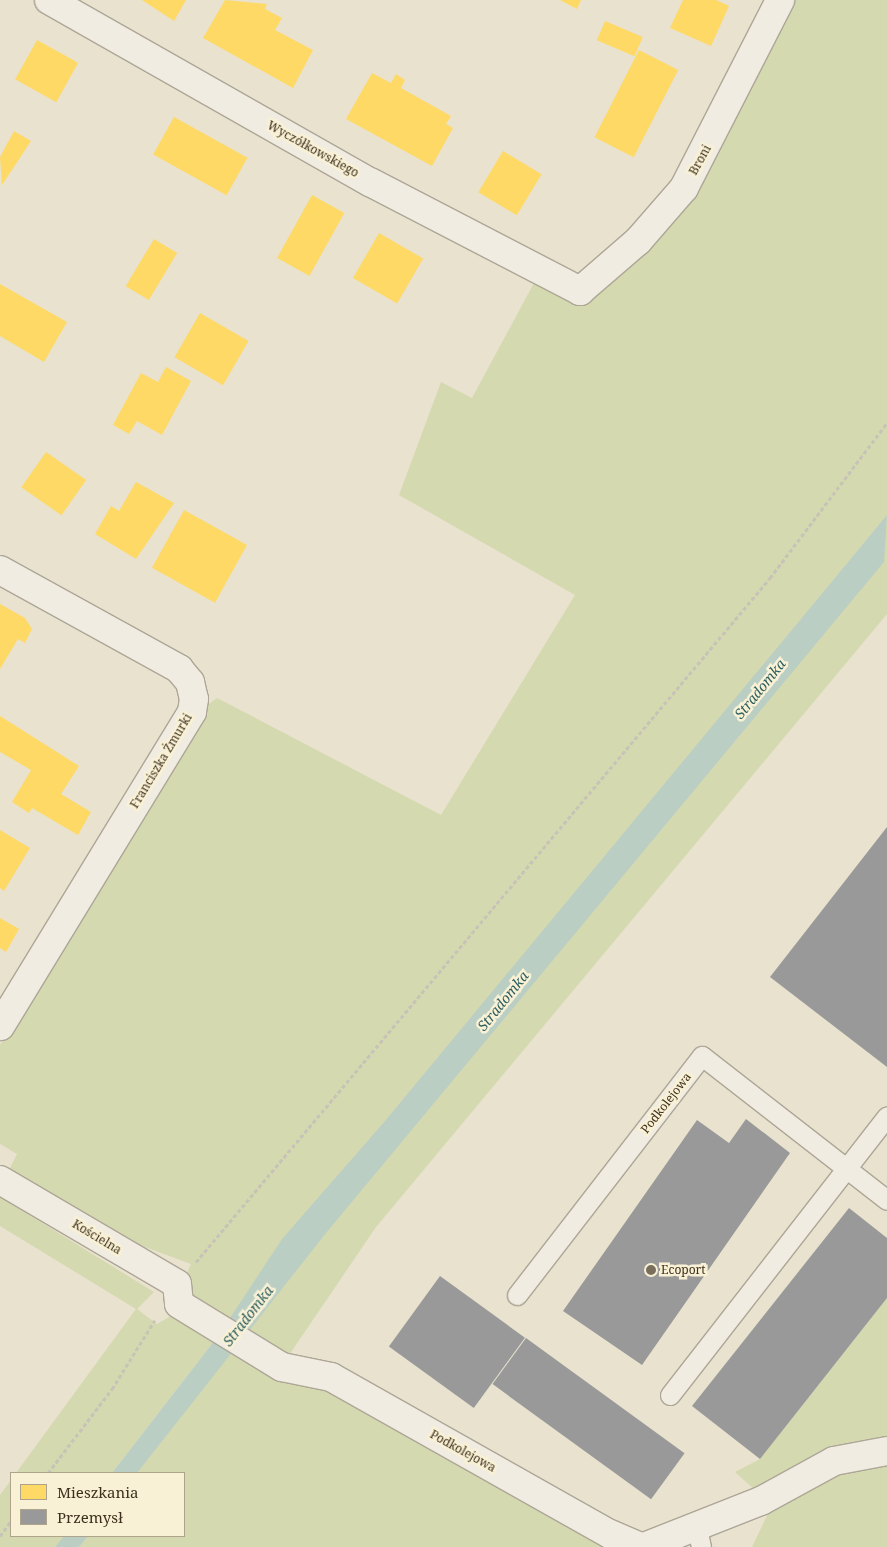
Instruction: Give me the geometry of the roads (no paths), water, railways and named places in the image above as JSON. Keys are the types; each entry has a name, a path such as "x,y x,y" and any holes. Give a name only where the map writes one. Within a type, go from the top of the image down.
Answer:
{"street":[{"name":"Wyczółkowskiego","path":"48,0 378,186 580,291"},
{"name":"Broni","path":"580,291 638,241 684,188 780,0"},
{"name":"Franciszka Żmurki","path":"0,570 179,669 190,682 194,699 192,712 0,1026"},
{"name":"Kościelna","path":"0,1180 178,1294 282,1367"},
{"name":"Podkolejowa","path":"282,1367 331,1377 643,1547 699,1537 834,1461 887,1451"}],"lane":[{"name":"Podkolejowa","path":"518,1295 702,1056 887,1200"},
{"path":"670,1395 887,1116"}],"water":[{"name":"Stradomka","path":"887,515 884,562 326,1233 138,1472 113,1472 218,1336 282,1239 385,1121"},
{"path":"63,1537 87,1537 79,1547 55,1547"}],"place":[{"name":"Ecoport","path":"651,1270"}]}
